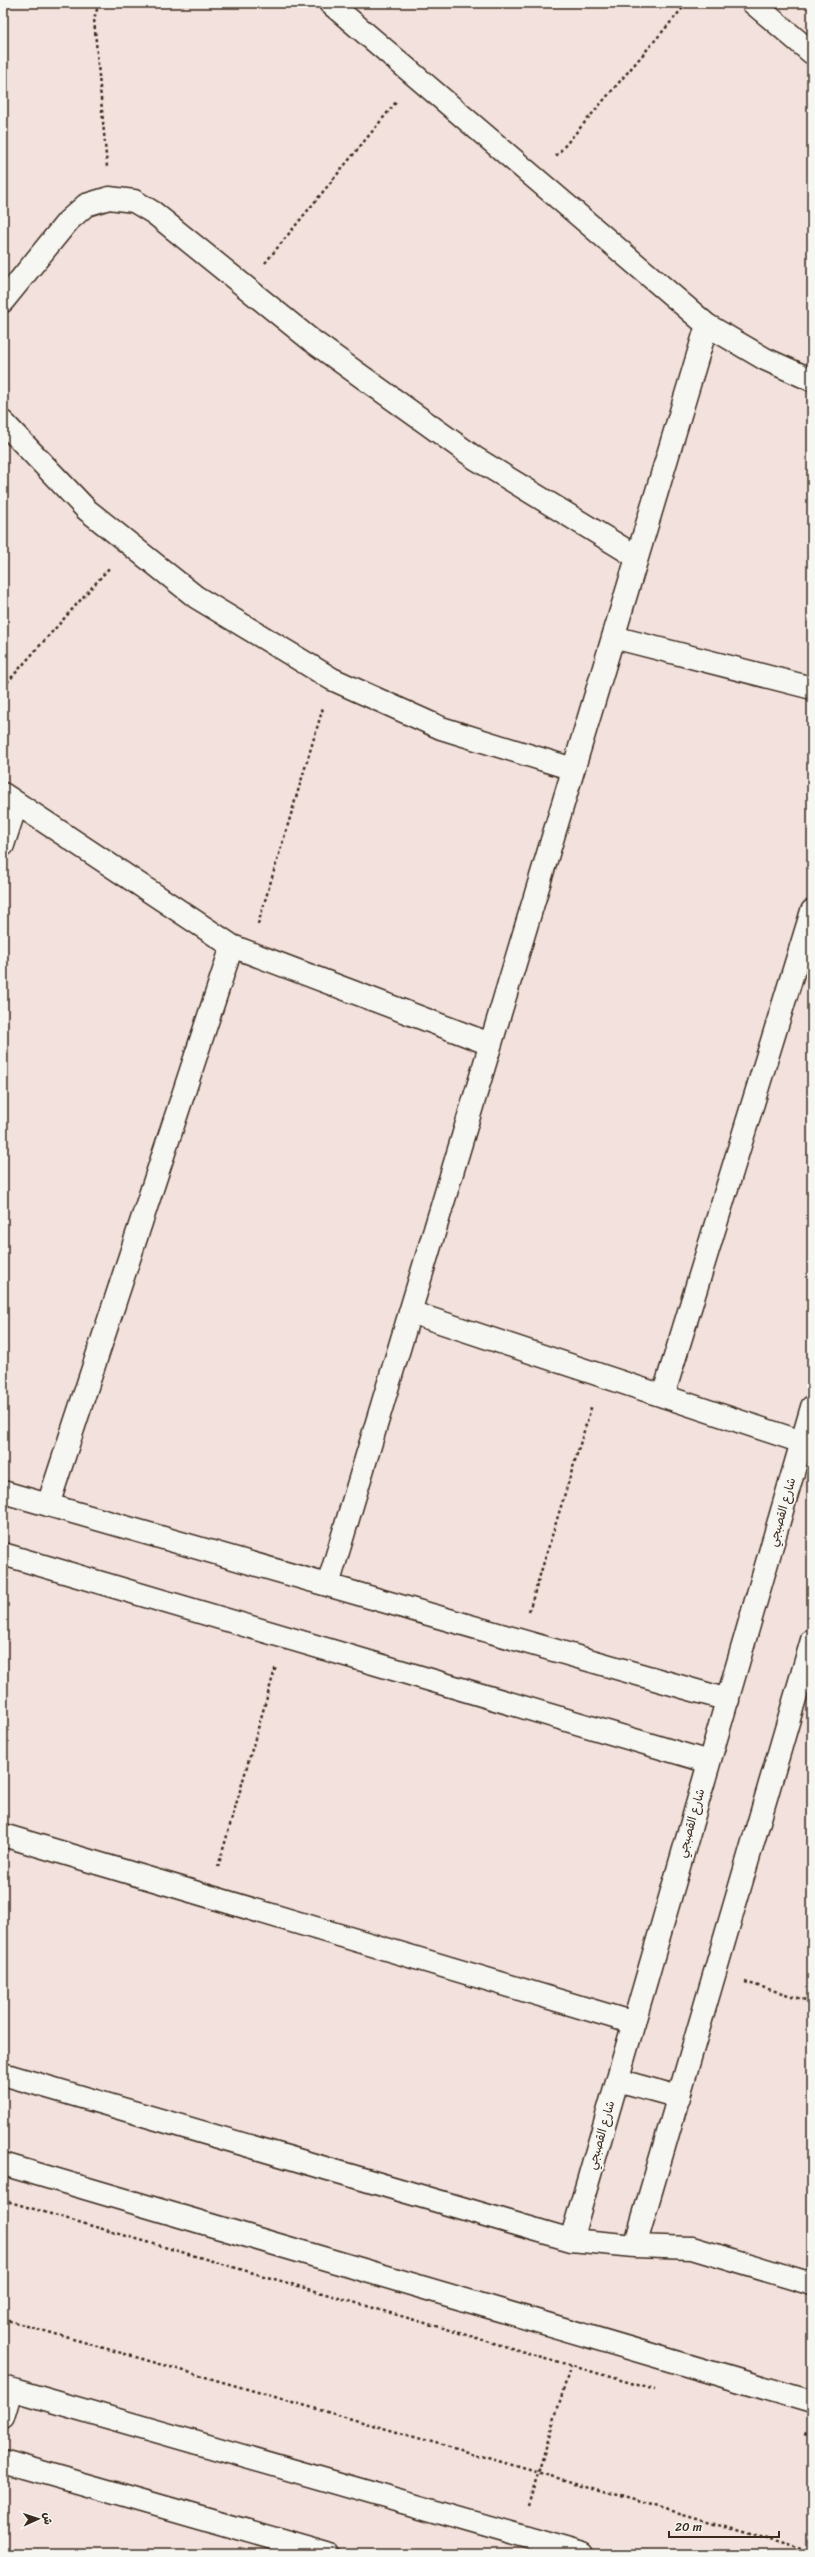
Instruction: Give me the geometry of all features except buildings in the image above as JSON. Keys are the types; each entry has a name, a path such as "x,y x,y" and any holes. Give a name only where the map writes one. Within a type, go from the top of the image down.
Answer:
{"street":[{"path":"330,3 707,325 764,359 812,380"},
{"path":"753,3 812,53"},
{"path":"3,301 68,221 86,205 109,198 134,201 154,213 311,340 475,458 637,557"},
{"path":"328,1585 707,325"},
{"path":"3,422 87,510 196,597 332,678 441,728 573,769"},
{"path":"613,637 812,688"},
{"path":"3,846 10,799 240,950 490,1044"},
{"path":"663,1396 812,911"},
{"path":"48,1505 240,950"},
{"path":"410,1312 802,1442"},
{"name":"شارع القصبجي","path":"571,2240 812,1407"},
{"path":"3,1492 728,1700"},
{"path":"3,1554 709,1762"},
{"path":"635,2246 812,1640"},
{"path":"3,1835 634,2023"},
{"path":"3,2074 571,2240 635,2246 692,2248 812,2284"},
{"path":"617,2080 679,2097"},
{"path":"3,2164 812,2402"},
{"path":"3,2417 7,2388 583,2554"},
{"path":"3,2461 328,2554"}],"path":[{"path":"99,3 94,19 109,198"},
{"path":"536,179 687,3"},
{"path":"246,287 416,77"},
{"path":"3,688 130,545"},
{"path":"240,950 332,678"},
{"path":"520,1640 601,1376"},
{"path":"209,1897 284,1636"},
{"path":"715,1973 812,2002"},
{"path":"3,2200 661,2392"},
{"path":"3,2319 812,2552"},
{"path":"519,2536 580,2334"},
{"path":"797,2431 812,2436"}]}
